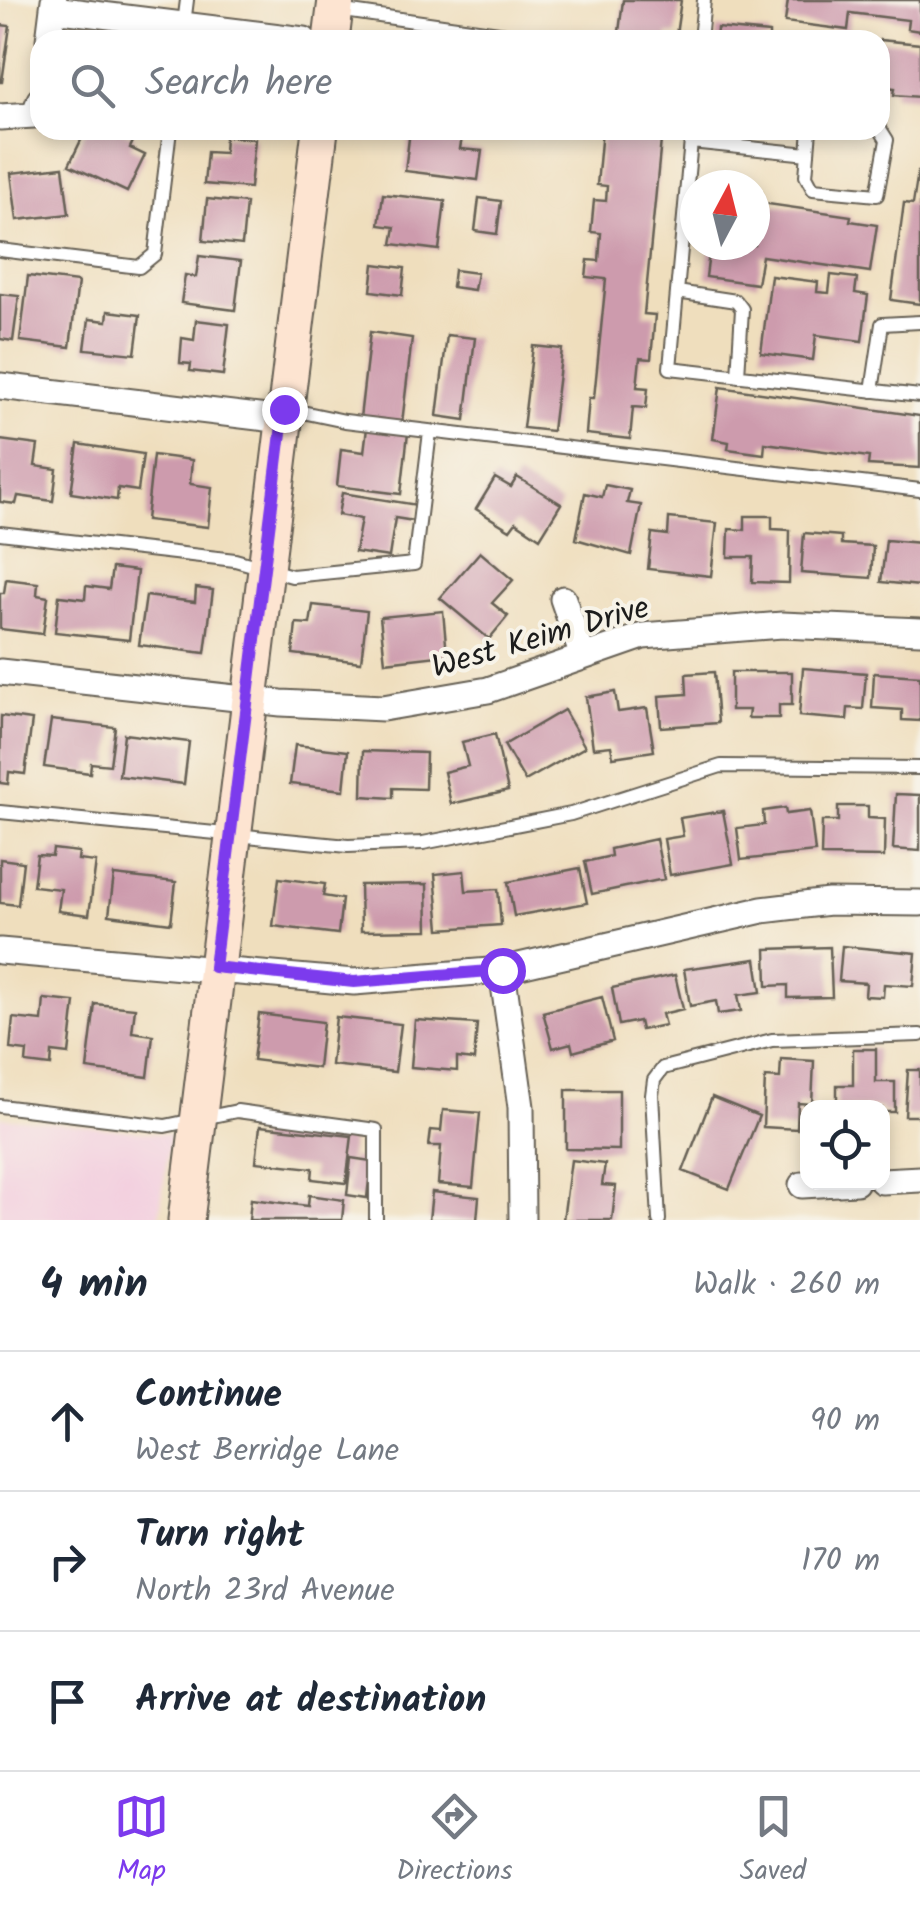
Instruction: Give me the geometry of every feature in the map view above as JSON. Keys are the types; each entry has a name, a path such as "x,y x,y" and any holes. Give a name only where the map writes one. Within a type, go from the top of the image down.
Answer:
{"street":[{"path":"50,30 54,4 237,30"},
{"path":"0,116 30,115"},
{"path":"186,1220 214,967 319,140"},
{"path":"0,386 284,414"},
{"path":"564,599 582,654"},
{"name":"West Keim Drive","path":"0,672 343,708 449,700 526,678 582,654 643,636 748,628 920,632"},
{"path":"0,950 354,982 502,970 762,910 829,902 920,902"},
{"path":"502,970 521,1106 522,1220"},
{"path":"890,1181 920,1179"}],"lane":[{"path":"701,30 704,0"},
{"path":"334,17 458,30"},
{"path":"0,250 140,267 154,254 169,140"},
{"path":"691,140 670,368 920,396"},
{"path":"717,140 808,154"},
{"path":"809,140 806,176 813,189 877,195 886,140"},
{"path":"677,292 736,300 742,309 738,376"},
{"path":"872,391 882,324 920,322"},
{"path":"284,414 920,490"},
{"path":"0,532 234,560 292,576 414,564 430,432"},
{"path":"0,812 348,846 423,843 570,814 721,766 920,768"},
{"path":"660,1220 652,1096 654,1080 664,1068 772,1040 920,1035"},
{"path":"0,1106 165,1126 237,1111 376,1130 376,1220"}],"shaded area":[{"path":"0,1117 170,1135 159,1220 0,1220"}],"building":[{"path":"623,0 681,0 677,30 619,30"},
{"path":"788,0 920,0 920,31 907,29 908,20 850,13 848,30 785,22"},
{"path":"0,25 10,26 2,82 0,82"},
{"path":"890,41 920,44 920,97 894,95 895,88 890,87"},
{"path":"81,140 134,140 130,148 145,155 127,192 69,165"},
{"path":"225,140 255,140 250,188 204,184 207,152 224,153"},
{"path":"409,140 461,140 460,149 482,151 478,180 405,171"},
{"path":"601,140 661,140 644,314 655,315 651,359 640,358 637,387 648,388 646,408 633,407 630,439 586,434 589,398 594,398 606,279 586,277 588,260 599,261 601,233 591,232 594,200 606,201 607,186 597,185"},
{"path":"63,167 69,214 17,220 11,173"},
{"path":"918,172 920,304 891,300 904,203 913,204"},
{"path":"383,194 445,201 439,250 392,244 395,227 379,225"},
{"path":"479,198 501,201 497,234 475,231"},
{"path":"207,199 246,203 242,245 203,241"},
{"path":"770,204 851,216 850,221 877,225 870,272 770,257"},
{"path":"199,256 241,261 235,310 181,303 185,275 196,277"},
{"path":"708,260 761,260 757,284 706,277"},
{"path":"374,264 405,268 402,295 371,291"},
{"path":"454,270 477,273 474,290 452,287"},
{"path":"831,275 857,278 855,293 868,295 862,341 816,335 813,360 761,353 771,276 818,282 817,292 829,293"},
{"path":"28,276 78,282 70,347 20,341"},
{"path":"0,294 19,296 13,341 0,339"},
{"path":"108,311 140,315 135,354 85,349 89,319 107,321"},
{"path":"196,320 229,324 223,375 190,371 191,364 180,363 182,338 194,340"},
{"path":"370,332 412,338 402,423 360,418"},
{"path":"447,335 475,338 465,420 437,416"},
{"path":"533,346 562,349 552,431 523,428"},
{"path":"720,387 920,416 920,468 868,465 869,457 765,443 764,454 728,449 729,442 713,439"},
{"path":"367,428 408,433 401,494 337,486 341,449 364,452"},
{"path":"0,440 38,445 35,466 57,469 53,501 18,496 16,504 0,502"},
{"path":"78,444 143,454 138,491 118,488 117,500 71,493"},
{"path":"153,455 192,460 190,484 212,487 208,527 146,520"},
{"path":"517,477 561,504 540,538 516,522 510,530 476,509 495,478 511,487"},
{"path":"605,485 630,490 627,503 641,505 631,555 576,539 585,493 602,497"},
{"path":"342,493 417,505 414,521 395,518 389,557 355,552 361,519 338,515"},
{"path":"745,516 772,516 772,529 790,530 789,583 752,582 753,557 728,557 729,529 745,530"},
{"path":"669,518 717,523 711,576 648,569 652,533 668,535"},
{"path":"804,533 841,536 841,544 873,546 871,578 801,573"},
{"path":"886,540 920,543 920,586 881,582"},
{"path":"480,552 513,580 492,603 508,616 489,639 440,598"},
{"path":"112,568 137,571 129,640 55,632 59,596 85,599 86,586 109,589"},
{"path":"6,579 38,583 37,595 48,597 43,634 0,629 0,593 4,593"},
{"path":"196,588 213,590 205,653 139,645 146,596 195,602"},
{"path":"313,605 367,611 361,662 293,654 296,623 310,624"},
{"path":"443,611 447,655 385,662 380,617"},
{"path":"803,668 866,673 863,709 848,708 847,720 799,716"},
{"path":"714,672 718,723 661,727 659,696 687,694 686,674"},
{"path":"731,672 792,672 792,705 779,705 779,718 748,718 749,710 731,710"},
{"path":"874,673 920,676 920,721 902,720 902,710 872,708"},
{"path":"615,692 618,712 647,708 654,751 613,757 611,746 593,748 586,697"},
{"path":"564,710 585,747 525,781 504,745"},
{"path":"1,716 32,720 25,774 9,772 8,784 0,783"},
{"path":"51,720 115,727 110,765 91,763 90,773 44,767"},
{"path":"124,734 189,742 184,784 119,776"},
{"path":"495,734 508,791 451,804 444,772 468,766 462,742"},
{"path":"295,745 348,751 344,790 290,784"},
{"path":"363,751 426,753 425,789 393,788 393,798 362,796"},
{"path":"896,794 920,795 920,851 893,849"},
{"path":"838,806 868,806 868,818 885,819 884,857 821,856 822,821 838,821"},
{"path":"785,808 786,814 810,811 815,852 741,860 737,828 764,825 763,811"},
{"path":"723,811 733,864 670,875 664,839 683,836 680,818"},
{"path":"656,839 664,879 592,894 585,862 611,856 610,849"},
{"path":"53,849 79,852 78,860 96,862 89,915 58,911 61,889 33,886 37,855 52,856"},
{"path":"0,859 23,862 18,905 0,903"},
{"path":"580,868 587,903 514,916 508,882"},
{"path":"464,871 466,891 498,889 501,925 440,929 435,874"},
{"path":"114,875 176,882 171,923 109,915"},
{"path":"279,878 325,884 323,896 342,899 338,934 273,926"},
{"path":"427,884 428,930 361,931 360,885"},
{"path":"842,946 916,953 913,986 884,984 883,997 865,996 866,983 839,981"},
{"path":"830,947 832,997 788,998 788,985 767,986 766,949"},
{"path":"756,959 761,992 738,995 741,1011 718,1014 716,1001 690,1006 684,969"},
{"path":"675,975 683,1009 662,1014 665,1025 641,1030 639,1021 619,1025 612,988"},
{"path":"602,997 613,1041 573,1052 571,1043 553,1048 543,1012"},
{"path":"44,999 75,1002 69,1054 52,1052 51,1066 26,1063 27,1051 10,1049 13,1018 42,1021"},
{"path":"95,1004 135,1008 132,1032 153,1035 148,1077 87,1069"},
{"path":"259,1014 323,1022 318,1068 253,1060"},
{"path":"336,1017 401,1024 395,1072 331,1065"},
{"path":"415,1020 477,1024 474,1060 457,1058 457,1071 411,1067"},
{"path":"853,1049 876,1049 876,1082 895,1082 895,1112 890,1112 890,1100 837,1100 837,1085 853,1085"},
{"path":"781,1059 814,1061 812,1100 798,1103 797,1129 763,1127 765,1077 780,1078"},
{"path":"908,1070 920,1070 920,1116 905,1116"},
{"path":"566,1090 619,1090 619,1150 566,1149"},
{"path":"712,1097 759,1116 729,1189 683,1171"},
{"path":"443,1110 480,1113 473,1187 438,1184 441,1146 429,1146 431,1130 441,1131"},
{"path":"260,1126 352,1136 346,1183 312,1179 313,1168 256,1162"},
{"path":"351,1158 371,1161 367,1198 347,1195"},
{"path":"571,1160 605,1164 602,1185 616,1186 612,1220 563,1220"},
{"path":"432,1192 479,1197 477,1220 429,1220"},
{"path":"309,1195 344,1200 342,1220 249,1220 251,1199 308,1206"}],"route":[{"path":"284,409 214,967 354,982 502,970"}]}
